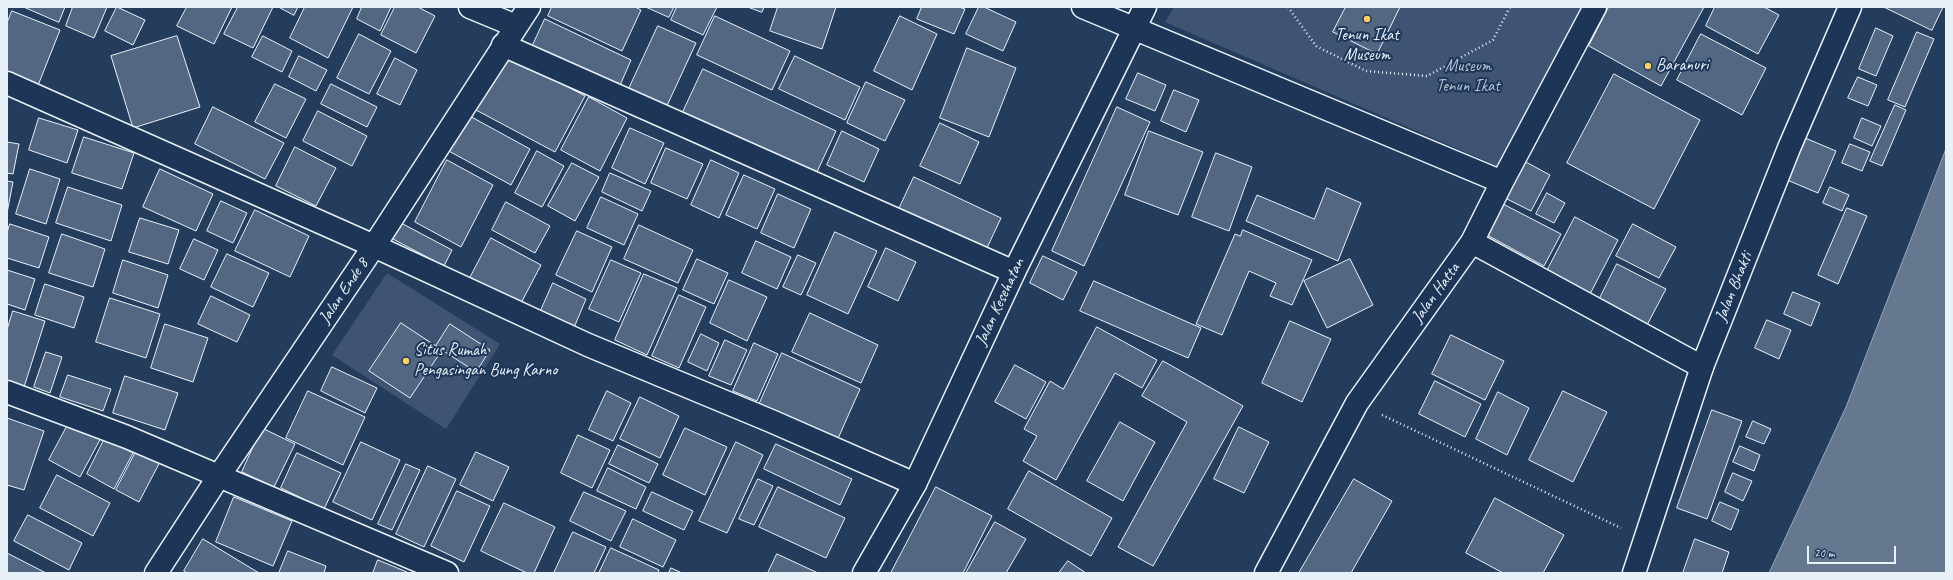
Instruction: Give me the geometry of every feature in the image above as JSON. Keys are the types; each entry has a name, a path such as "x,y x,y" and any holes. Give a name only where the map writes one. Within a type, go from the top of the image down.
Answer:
{"main road":[{"path":"470,7 516,26"},
{"name":"Jalan Ende 8","path":"156,573 219,476 374,246 529,7"},
{"path":"1083,7 1502,182"},
{"name":"Jalan Kesehatan","path":"864,573 915,484 1014,272 1133,28 1145,7"},
{"name":"Jalan Hatta","path":"1266,573 1357,403 1472,242 1502,182 1595,7"},
{"name":"Jalan Bhakti","path":"1634,573 1702,367 1789,148 1850,7"},
{"path":"504,45 1014,272"},
{"path":"7,83 374,246 588,345 764,418 915,484"},
{"path":"1472,242 1702,367"},
{"path":"7,392 127,437 447,573"}],"path":[{"path":"1288,7 1316,46 1366,71 1427,76 1493,40 1510,7"},
{"path":"1357,403 1645,540"}],"green space":[{"name":"Museum Tenun Ikat","path":"1174,7 1581,7 1502,168 1165,22"},
{"path":"387,273 500,344 446,429 332,355"}],"shaded area":[{"path":"1946,149 1946,573 1769,573 1846,407"}],"building":[{"path":"24,7 65,7 59,22"},
{"path":"73,7 107,7 94,38 66,26"},
{"path":"117,7 145,20 133,45 105,31"},
{"path":"187,7 232,7 214,44 177,26"},
{"path":"238,7 273,7 253,48 224,34"},
{"path":"279,7 298,7 294,15"},
{"path":"305,7 353,7 328,58 290,38"},
{"path":"362,7 391,7 380,31 357,19"},
{"path":"395,7 418,7 435,16 416,53 381,35"},
{"path":"552,7 635,7 641,10 622,51 548,16"},
{"path":"646,7 674,7 669,17"},
{"path":"677,7 717,7 703,35 671,20"},
{"path":"748,7 764,7 762,12"},
{"path":"778,7 836,7 822,49 770,31"},
{"path":"922,7 959,7 965,9 954,34 917,19"},
{"path":"979,7 984,7 1016,22 1003,51 966,34"},
{"name":"Tenun Ikat Museum","path":"1346,7 1400,7 1377,54 1333,32"},
{"name":"Baranuri","path":"1609,7 1704,7 1661,86 1589,46"},
{"path":"1715,7 1764,7 1779,15 1758,54 1706,26"},
{"path":"1884,7 1943,7 1932,30"},
{"path":"12,11 60,30 37,88 7,76 7,23"},
{"path":"715,16 790,51 772,90 697,55"},
{"path":"900,16 937,34 912,90 874,71"},
{"path":"545,19 631,60 618,90 531,49"},
{"path":"658,26 696,43 665,110 627,93"},
{"path":"1876,28 1893,36 1876,76 1859,69"},
{"path":"1917,32 1934,39 1905,107 1888,100"},
{"path":"359,34 391,51 369,94 337,78"},
{"path":"1701,34 1766,68 1742,115 1677,80"},
{"path":"177,36 200,107 133,128 111,56"},
{"path":"263,36 292,51 282,72 252,57"},
{"path":"967,48 1016,68 989,137 940,118"},
{"path":"505,54 585,96 555,152 476,110"},
{"path":"299,56 327,70 316,91 289,77"},
{"path":"795,56 860,87 845,120 779,89"},
{"path":"395,58 417,70 400,105 377,94"},
{"path":"703,69 836,131 816,174 683,112"},
{"path":"1138,73 1166,85 1155,111 1126,99"},
{"path":"1614,74 1700,120 1654,209 1567,163"},
{"path":"1858,77 1877,85 1868,106 1848,98"},
{"path":"866,82 905,100 885,141 847,123"},
{"path":"275,84 306,99 286,138 255,122"},
{"path":"331,84 377,107 367,127 321,104"},
{"path":"1174,90 1199,100 1186,132 1161,121"},
{"path":"589,97 627,118 600,171 561,150"},
{"path":"1895,105 1906,110 1882,166 1870,161"},
{"path":"213,107 284,143 265,179 195,144"},
{"path":"1117,107 1150,122 1084,266 1052,251"},
{"path":"318,111 367,136 352,166 303,141"},
{"path":"466,114 530,149 511,185 447,150"},
{"path":"39,118 78,130 67,163 29,150"},
{"path":"1862,118 1881,126 1872,146 1854,138"},
{"path":"940,123 979,142 960,184 920,166"},
{"path":"630,128 664,143 645,184 612,168"},
{"path":"842,131 879,149 864,182 827,165"},
{"path":"1149,131 1203,152 1178,215 1125,195"},
{"path":"1798,135 1836,151 1818,193 1780,177"},
{"path":"84,137 134,153 122,189 72,173"},
{"path":"7,142 19,144 13,174 7,173"},
{"path":"1850,144 1870,152 1862,171 1842,163"},
{"path":"295,147 336,168 316,206 276,186"},
{"path":"666,148 703,164 687,199 651,183"},
{"path":"537,151 564,166 542,207 515,193"},
{"path":"1216,153 1252,167 1229,231 1192,217"},
{"path":"447,160 493,185 461,247 415,222"},
{"path":"711,160 739,173 719,218 691,205"},
{"path":"1524,161 1550,175 1531,211 1505,198"},
{"path":"572,163 599,177 575,221 548,206"},
{"path":"30,169 60,179 46,224 16,214"},
{"path":"160,169 213,194 196,231 143,207"},
{"path":"610,173 651,191 642,211 602,192"},
{"path":"744,175 775,189 757,229 726,215"},
{"path":"914,177 1001,218 986,250 899,209"},
{"path":"7,181 13,182 7,213"},
{"path":"68,187 122,205 111,241 56,223"},
{"path":"1830,187 1849,195 1842,211 1823,203"},
{"path":"1327,188 1361,203 1338,261 1246,221 1257,195 1314,219"},
{"path":"1547,193 1565,203 1554,223 1536,214"},
{"path":"778,194 811,209 794,248 761,233"},
{"path":"601,197 638,214 624,245 587,228"},
{"path":"221,201 247,213 233,243 207,231"},
{"path":"506,202 550,226 535,253 492,230"},
{"path":"1503,204 1561,234 1544,266 1487,235"},
{"path":"1847,208 1867,216 1838,284 1818,275"},
{"path":"255,210 309,236 290,277 235,251"},
{"path":"1575,217 1618,240 1589,296 1546,273"},
{"path":"140,218 179,230 168,264 129,252"},
{"path":"401,223 452,250 444,266 393,239"},
{"path":"10,224 49,237 39,268 7,258 7,233"},
{"path":"1633,224 1676,247 1659,278 1616,256"},
{"path":"639,225 693,250 678,283 624,259"},
{"path":"1243,230 1312,260 1292,305 1270,296 1276,283 1249,271 1222,335 1196,324 1235,234 1240,236"},
{"path":"577,231 612,247 592,292 556,275"},
{"path":"835,232 877,251 848,314 807,295"},
{"path":"62,234 105,249 93,287 49,273"},
{"path":"491,238 541,265 520,305 470,278"},
{"path":"194,239 218,250 204,280 180,269"},
{"path":"756,241 791,257 777,289 742,273"},
{"path":"886,248 916,262 898,301 868,287"},
{"path":"227,254 269,273 253,307 211,287"},
{"path":"798,255 816,263 801,295 783,287"},
{"path":"1043,256 1077,272 1063,300 1030,283"},
{"path":"697,259 728,273 714,304 683,290"},
{"path":"1350,259 1373,305 1327,328 1304,281"},
{"path":"123,260 168,275 158,308 113,293"},
{"path":"611,260 641,273 619,322 589,309"},
{"path":"1617,264 1666,289 1647,325 1599,300"},
{"path":"7,270 35,279 25,310 7,304"},
{"path":"644,274 677,288 647,355 615,340"},
{"path":"729,280 767,297 747,341 710,323"},
{"path":"1094,281 1201,328 1188,358 1080,311"},
{"path":"553,283 586,299 573,330 539,315"},
{"path":"45,284 84,297 74,328 35,315"},
{"path":"1793,292 1820,303 1811,326 1784,314"},
{"path":"679,295 706,307 679,368 652,356"},
{"path":"211,296 250,315 237,342 198,324"},
{"path":"110,298 160,314 146,358 96,342"},
{"path":"13,311 45,321 24,387 7,381 7,330"},
{"path":"810,313 878,345 861,383 792,352"},
{"path":"1767,320 1791,330 1779,359 1755,348"},
{"path":"1290,321 1331,339 1302,402 1262,383"},
{"name":"Situs Rumah Pengasingan Bung Karno","path":"401,323 442,350 410,398 369,371"},
{"path":"165,324 208,338 193,382 151,368"},
{"path":"450,324 490,350 476,372 436,346"},
{"path":"1097,327 1157,360 1142,388 1115,373 1056,480 1023,461 1037,436 1024,429 1050,381 1063,389"},
{"path":"701,334 719,343 707,371 688,362"},
{"path":"1451,335 1504,361 1485,400 1432,374"},
{"path":"725,340 747,350 731,385 709,376"},
{"path":"754,343 778,354 757,401 733,391"},
{"path":"46,352 62,357 50,393 34,387"},
{"path":"782,353 860,389 836,443 758,407"},
{"path":"1163,361 1243,406 1153,566 1118,547 1187,422 1142,396"},
{"path":"1015,365 1046,382 1026,419 995,402"},
{"path":"332,367 377,388 365,413 321,391"},
{"path":"68,375 111,389 103,411 60,397"},
{"path":"125,376 178,393 165,430 113,413"},
{"path":"1435,381 1481,404 1465,437 1419,414"},
{"path":"308,391 365,417 343,465 286,438"},
{"path":"607,391 631,403 613,441 589,430"},
{"path":"1563,391 1607,412 1573,482 1529,460"},
{"path":"1498,392 1529,408 1507,455 1476,439"},
{"path":"640,397 679,416 660,458 620,439"},
{"path":"1712,410 1742,421 1707,519 1677,508"},
{"path":"7,418 44,431 24,490 7,485"},
{"path":"71,419 102,436 80,477 49,460"},
{"path":"1753,421 1771,429 1764,444 1746,437"},
{"path":"1120,422 1155,442 1123,501 1087,481"},
{"path":"1239,427 1269,442 1244,493 1214,479"},
{"path":"262,428 295,444 274,487 242,472"},
{"path":"685,428 727,447 705,495 663,475"},
{"path":"578,435 610,450 592,488 561,473"},
{"path":"105,438 133,453 114,489 87,474"},
{"path":"361,442 400,460 372,520 333,502"},
{"path":"736,442 763,455 727,533 699,521"},
{"path":"776,444 852,479 840,505 764,469"},
{"path":"618,445 658,464 649,483 609,464"},
{"path":"1740,446 1760,455 1754,471 1733,462"},
{"path":"138,448 161,460 139,502 116,490"},
{"path":"476,452 509,467 493,501 460,485"},
{"path":"297,453 341,473 324,509 281,488"},
{"path":"406,464 420,470 392,530 378,524"},
{"path":"428,466 456,479 424,547 396,534"},
{"path":"608,468 646,487 636,509 597,491"},
{"path":"1029,471 1112,518 1091,556 1008,509"},
{"path":"1733,473 1752,481 1743,501 1725,492"},
{"path":"57,475 110,503 93,536 40,508"},
{"path":"758,479 773,486 754,525 739,519"},
{"path":"1354,479 1392,501 1351,573 1299,573"},
{"path":"778,487 845,518 826,558 759,527"},
{"path":"936,487 992,516 963,573 891,573"},
{"path":"457,491 490,506 464,562 431,546"},
{"path":"584,492 626,511 611,541 570,521"},
{"path":"652,492 693,511 684,530 643,511"},
{"path":"234,497 292,521 273,566 216,542"},
{"path":"1495,498 1564,535 1543,573 1503,573 1466,553"},
{"path":"1720,502 1739,510 1731,530 1712,521"},
{"path":"504,503 555,527 534,573 527,573 481,551"},
{"path":"28,515 82,543 69,570 14,541"},
{"path":"633,519 676,540 663,567 620,547"},
{"path":"995,522 1026,539 1006,573 966,573"},
{"path":"573,532 606,547 594,573 554,573"},
{"path":"203,539 259,573 187,573 184,571"},
{"path":"1695,539 1729,552 1722,573 1683,573"},
{"path":"611,548 659,570 658,573 599,573"},
{"path":"288,551 326,566 324,573 279,573"},
{"path":"7,553 46,573 7,573"},
{"path":"777,554 818,573 768,573"},
{"path":"378,560 407,572 407,573 373,573"},
{"path":"1068,561 1086,573 1059,573"},
{"path":"671,568 682,573 669,573"}],"place":[{"name":"Tenun Ikat Museum","path":"1367,19"},
{"name":"Baranuri","path":"1648,66"},
{"name":"Situs Rumah Pengasingan Bung Karno","path":"406,361"}]}
